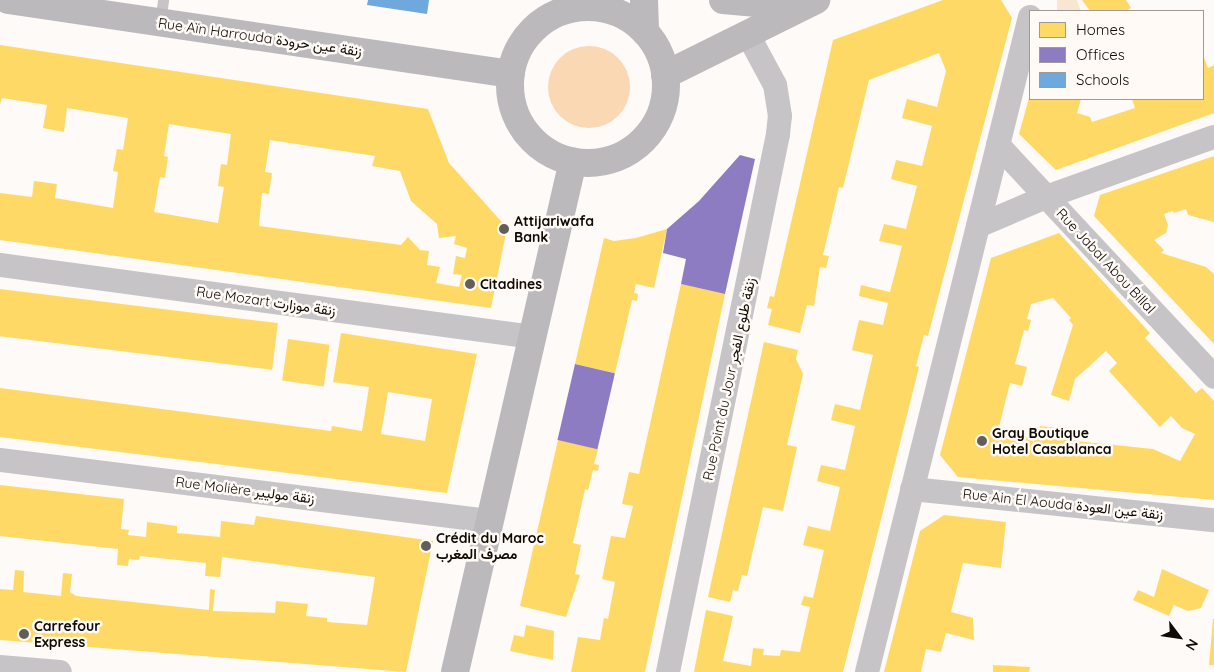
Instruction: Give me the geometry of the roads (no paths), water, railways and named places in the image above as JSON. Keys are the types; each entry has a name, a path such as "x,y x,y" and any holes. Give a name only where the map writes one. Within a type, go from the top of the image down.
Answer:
{"main road":[{"name":"Rue Aïn Harrouda زنقة عين حرودة","path":"8,0 161,11 511,74"},
{"path":"644,0 645,32"},
{"path":"723,0 770,4 815,0"},
{"path":"665,74 815,0"},
{"path":"590,4 620,14 645,32 659,54 665,74 662,110 652,129 638,144 607,160 573,161 546,150 523,128 511,98 511,74 520,48 537,26 560,12 590,4"},
{"path":"455,672 573,161"}],"street":[{"path":"867,672 1029,21"},
{"name":"Rue Point du Jour زنقة طلوع الفجر","path":"668,672 776,158 780,116 775,85 747,34"},
{"path":"978,226 1046,197 1214,137"},
{"name":"Rue Jabal Abou Billal","path":"998,145 1214,377"},
{"name":"Rue Mozart زنقة موزارت","path":"0,265 533,337"},
{"name":"Rue Molière زنقة موليير","path":"0,460 490,521"},
{"name":"Rue Ain El Aouda زنقة عين العودة","path":"912,489 1214,520"},
{"path":"0,667 60,672"}],"place":[{"name":"Attijariwafa Bank","path":"504,229"},
{"name":"Citadines","path":"470,284"},
{"name":"Gray Boutique Hotel Casablanca","path":"982,441"},
{"name":"Crédit du Maroc مصرف المغرب","path":"426,546"},
{"name":"Carrefour Express","path":"24,634"}]}
